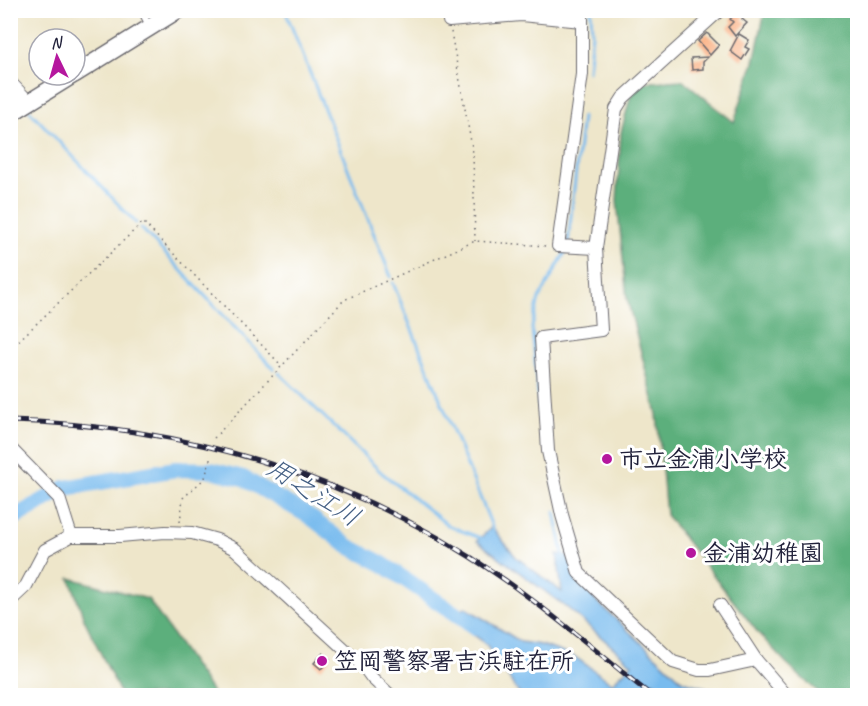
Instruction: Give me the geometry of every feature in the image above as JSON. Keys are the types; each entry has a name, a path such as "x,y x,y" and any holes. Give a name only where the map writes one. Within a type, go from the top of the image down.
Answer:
{"street":[{"path":"87,66 178,10"},
{"path":"720,10 623,98 616,108 595,248 601,330 541,338 549,451 575,565 584,578 673,662 699,670 710,670 756,660"},
{"path":"449,21 521,13 582,16 582,74 561,246 595,248"},
{"path":"10,82 29,102"},
{"path":"10,114 53,87"},
{"path":"10,448 59,498 71,536"},
{"path":"10,601 26,586 45,550 71,536 179,532 217,540 235,549 323,628 391,696"},
{"path":"720,605 756,660 787,696"}],"lane":[{"path":"141,10 150,27"}],"path":[{"path":"449,21 473,153 475,241"},
{"path":"10,349 143,222 282,366"},
{"path":"214,438 345,300 475,241 561,246"},
{"path":"179,532 183,498 205,478 211,456"}],"green space":[{"path":"765,11 857,11 857,695 822,695 795,672 759,634 666,515 657,414 627,298 617,201 621,132 634,83 683,80 734,122 754,62"},
{"path":"70,578 148,599 214,695 121,695 84,619"}],"water":[{"path":"492,527 516,557 562,592 557,554 567,556 595,600 683,681 734,695 674,695 653,682 641,695 520,695 486,644 455,621 465,607 521,642 541,645 575,657 612,683 632,664 570,610 477,541"}],"building":[{"path":"741,10 749,10 742,19 747,23 735,36 728,27 733,22 730,19"},
{"path":"707,33 719,45 710,55 698,41"},
{"path":"739,34 749,40 745,47 749,49 742,60 730,51"},
{"path":"708,57 703,62 703,69 692,70 691,58"},
{"path":"323,653 330,659 321,669 314,663"}],"waterway":[{"path":"285,10 391,277"},
{"path":"588,71 592,34 591,10"},
{"path":"29,110 136,223"},
{"path":"568,243 582,117"},
{"path":"141,228 274,369"},
{"path":"540,417 532,327 539,299 567,249"},
{"path":"393,283 493,529"},
{"path":"279,373 382,473 449,526 483,539"},
{"name":"用之江川","path":"10,520 65,488 176,469 211,470 243,478 309,516 348,546 381,563 476,628"},
{"path":"555,512 564,559"}],"railway":[{"path":"10,421 76,425 142,433 206,446 270,464 331,486 391,513 449,544 505,580 652,696"}],"place":[{"name":"市立金浦小学校","path":"607,459"},
{"name":"金浦幼稚園","path":"691,553"},
{"name":"笠岡警察署吉浜駐在所","path":"322,661"}]}
